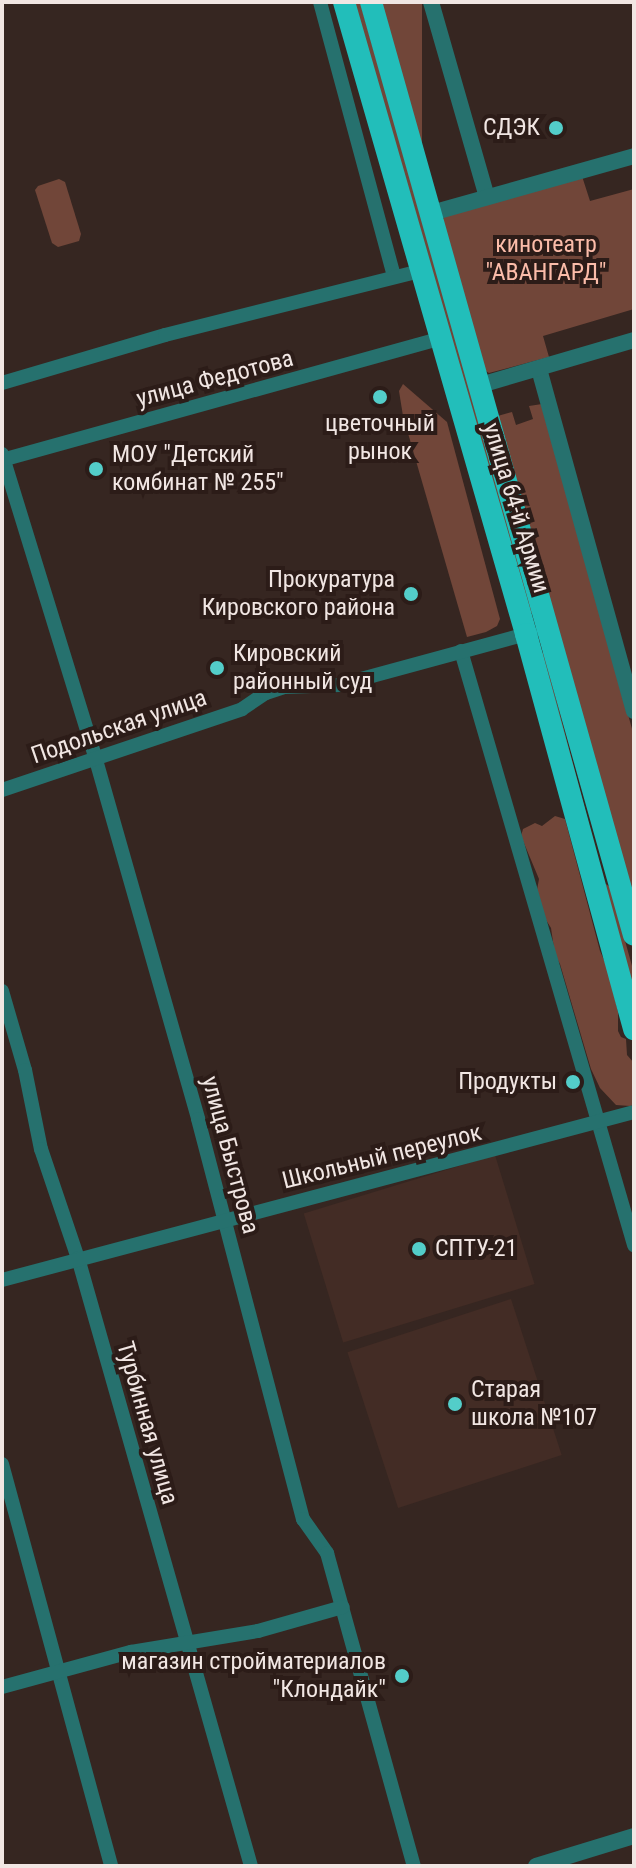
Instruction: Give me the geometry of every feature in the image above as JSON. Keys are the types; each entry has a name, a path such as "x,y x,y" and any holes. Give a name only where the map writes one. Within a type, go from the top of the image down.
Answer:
{"highway":[{"name":"улица 64-й Армии","path":"344,2 438,339 611,853 634,935"},
{"name":"улица 64-й Армии","path":"371,2 477,386 587,859 634,1030"},
{"path":"587,859 611,853"}],"street":[{"path":"320,2 394,276"},
{"path":"431,2 487,197"},
{"path":"428,214 634,156"},
{"path":"2,383 165,335 419,271"},
{"name":"улица Федотова","path":"2,458 438,339"},
{"path":"477,386 634,340"},
{"path":"539,369 634,711"},
{"name":"улица Быстрова","path":"2,458 96,760 225,1220 303,1519 327,1553 414,1866"},
{"name":"Подольская улица","path":"2,790 96,760 107,751 242,709 266,693 284,687 339,685 536,631"},
{"path":"461,651 634,1245"},
{"name":"Турбинная улица","path":"2,991 25,1070 41,1149 78,1258 251,1866"},
{"name":"Школьный переулок","path":"2,1280 634,1112"},
{"path":"2,1464 111,1866"},
{"path":"2,1687 185,1641 258,1631 343,1607"},
{"path":"536,1866 634,1836"}],"shaded area":[{"path":"548,260 552,276 528,282 524,266"},
{"name":"СПТУ-21","path":"495,1155 534,1284 343,1343 304,1213"},
{"name":"Старая школа №107","path":"511,1299 562,1455 398,1508 347,1352"}],"green space":[{"path":"352,2 360,2 533,613 528,613"},
{"path":"381,2 422,2 422,149 381,149"},
{"name":"кинотеатр \"АВАНГАРД\"","path":"581,173 590,201 634,189 634,309 543,336 549,357 489,373 484,370 442,223 444,217"},
{"path":"59,179 65,182 81,234 79,241 58,247 52,243 35,190"},
{"path":"403,384 447,422 500,619 497,626 486,632 467,637 403,416 399,391"},
{"path":"542,404 634,736 634,907 494,417 512,412 516,425 533,419 529,406"},
{"path":"539,652 544,653 593,840"},
{"path":"555,816 565,819 600,951 608,969 618,1012 618,1031 626,1039 627,1055 634,1063 634,1105 616,1105 600,1088 591,1069 555,955 551,928 543,915 537,890 539,879 521,836 523,829 535,823 542,826"},
{"path":"606,884 610,887 634,973 634,997 603,889"}],"place":[{"name":"СДЭК","path":"556,128"},
{"name":"цветочный рынок","path":"380,397"},
{"name":"МОУ \"Детский комбинат № 255\"","path":"96,469"},
{"name":"Прокуратура Кировского района","path":"411,594"},
{"name":"Кировский районный суд","path":"217,668"},
{"name":"Продукты","path":"573,1082"},
{"name":"СПТУ-21","path":"419,1249"},
{"name":"Старая школа №107","path":"455,1404"},
{"name":"магазин стройматериалов \"Клондайк\"","path":"402,1676"}]}
